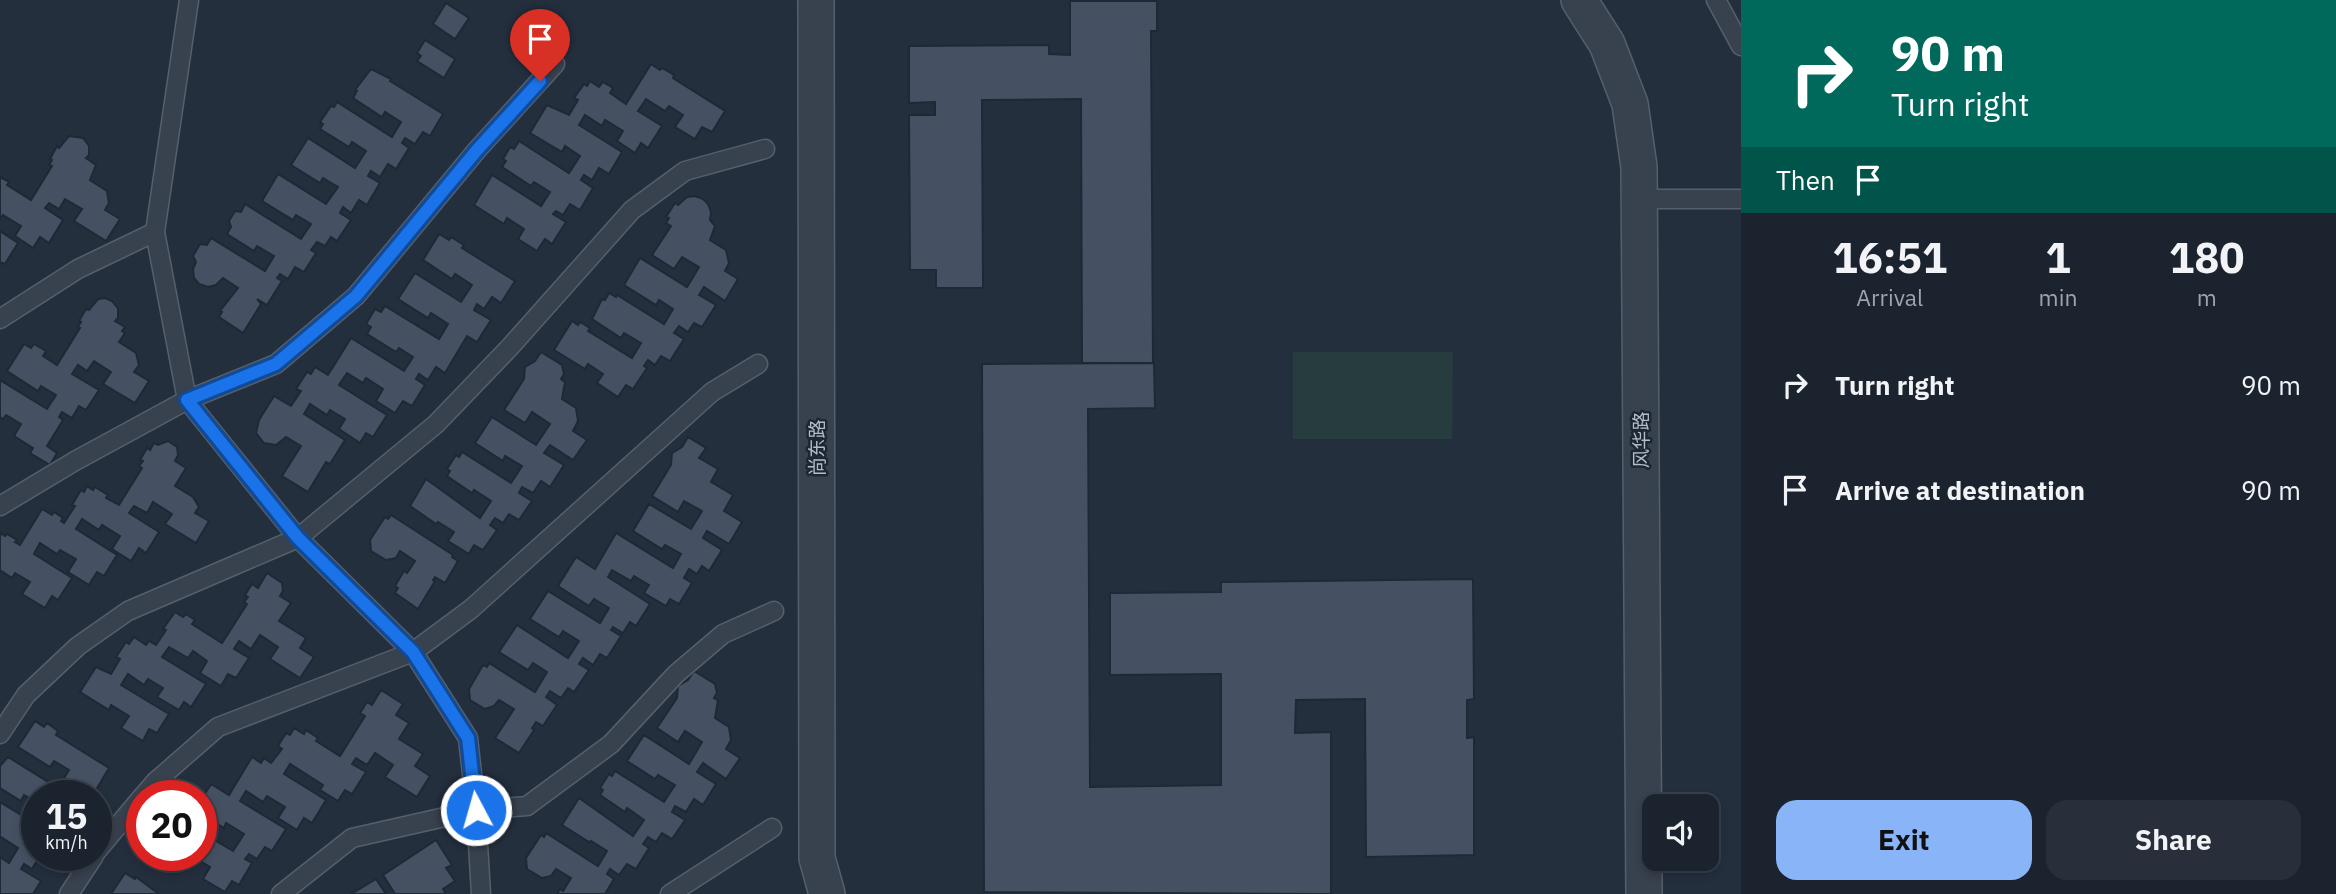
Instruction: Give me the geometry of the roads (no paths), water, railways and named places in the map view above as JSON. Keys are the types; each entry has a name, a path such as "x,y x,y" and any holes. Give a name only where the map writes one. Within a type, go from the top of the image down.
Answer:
{"street":[{"name":"尚东路","path":"816,0 817,858 827,894"},
{"name":"风华路","path":"1578,0 1607,44 1630,104 1639,166 1644,894"}],"lane":[{"path":"189,0 155,232 187,400 298,538 413,652 468,738 481,894"},
{"path":"1716,0 1741,46"},
{"path":"0,506 75,461 187,400 276,364 356,296 477,150 555,64"},
{"path":"0,734 26,695 78,646 128,611 298,538 436,424 632,210 685,171 765,149"},
{"path":"1639,200 1741,199"},
{"path":"0,319 78,269 155,232"},
{"path":"157,780 218,727 413,652 471,609 712,392 758,363"},
{"path":"281,894 352,838 476,810 527,806 611,744 676,674 723,634 774,611"},
{"path":"112,833 126,816"},
{"path":"670,894 772,828"},
{"path":"69,894 84,871"}]}
